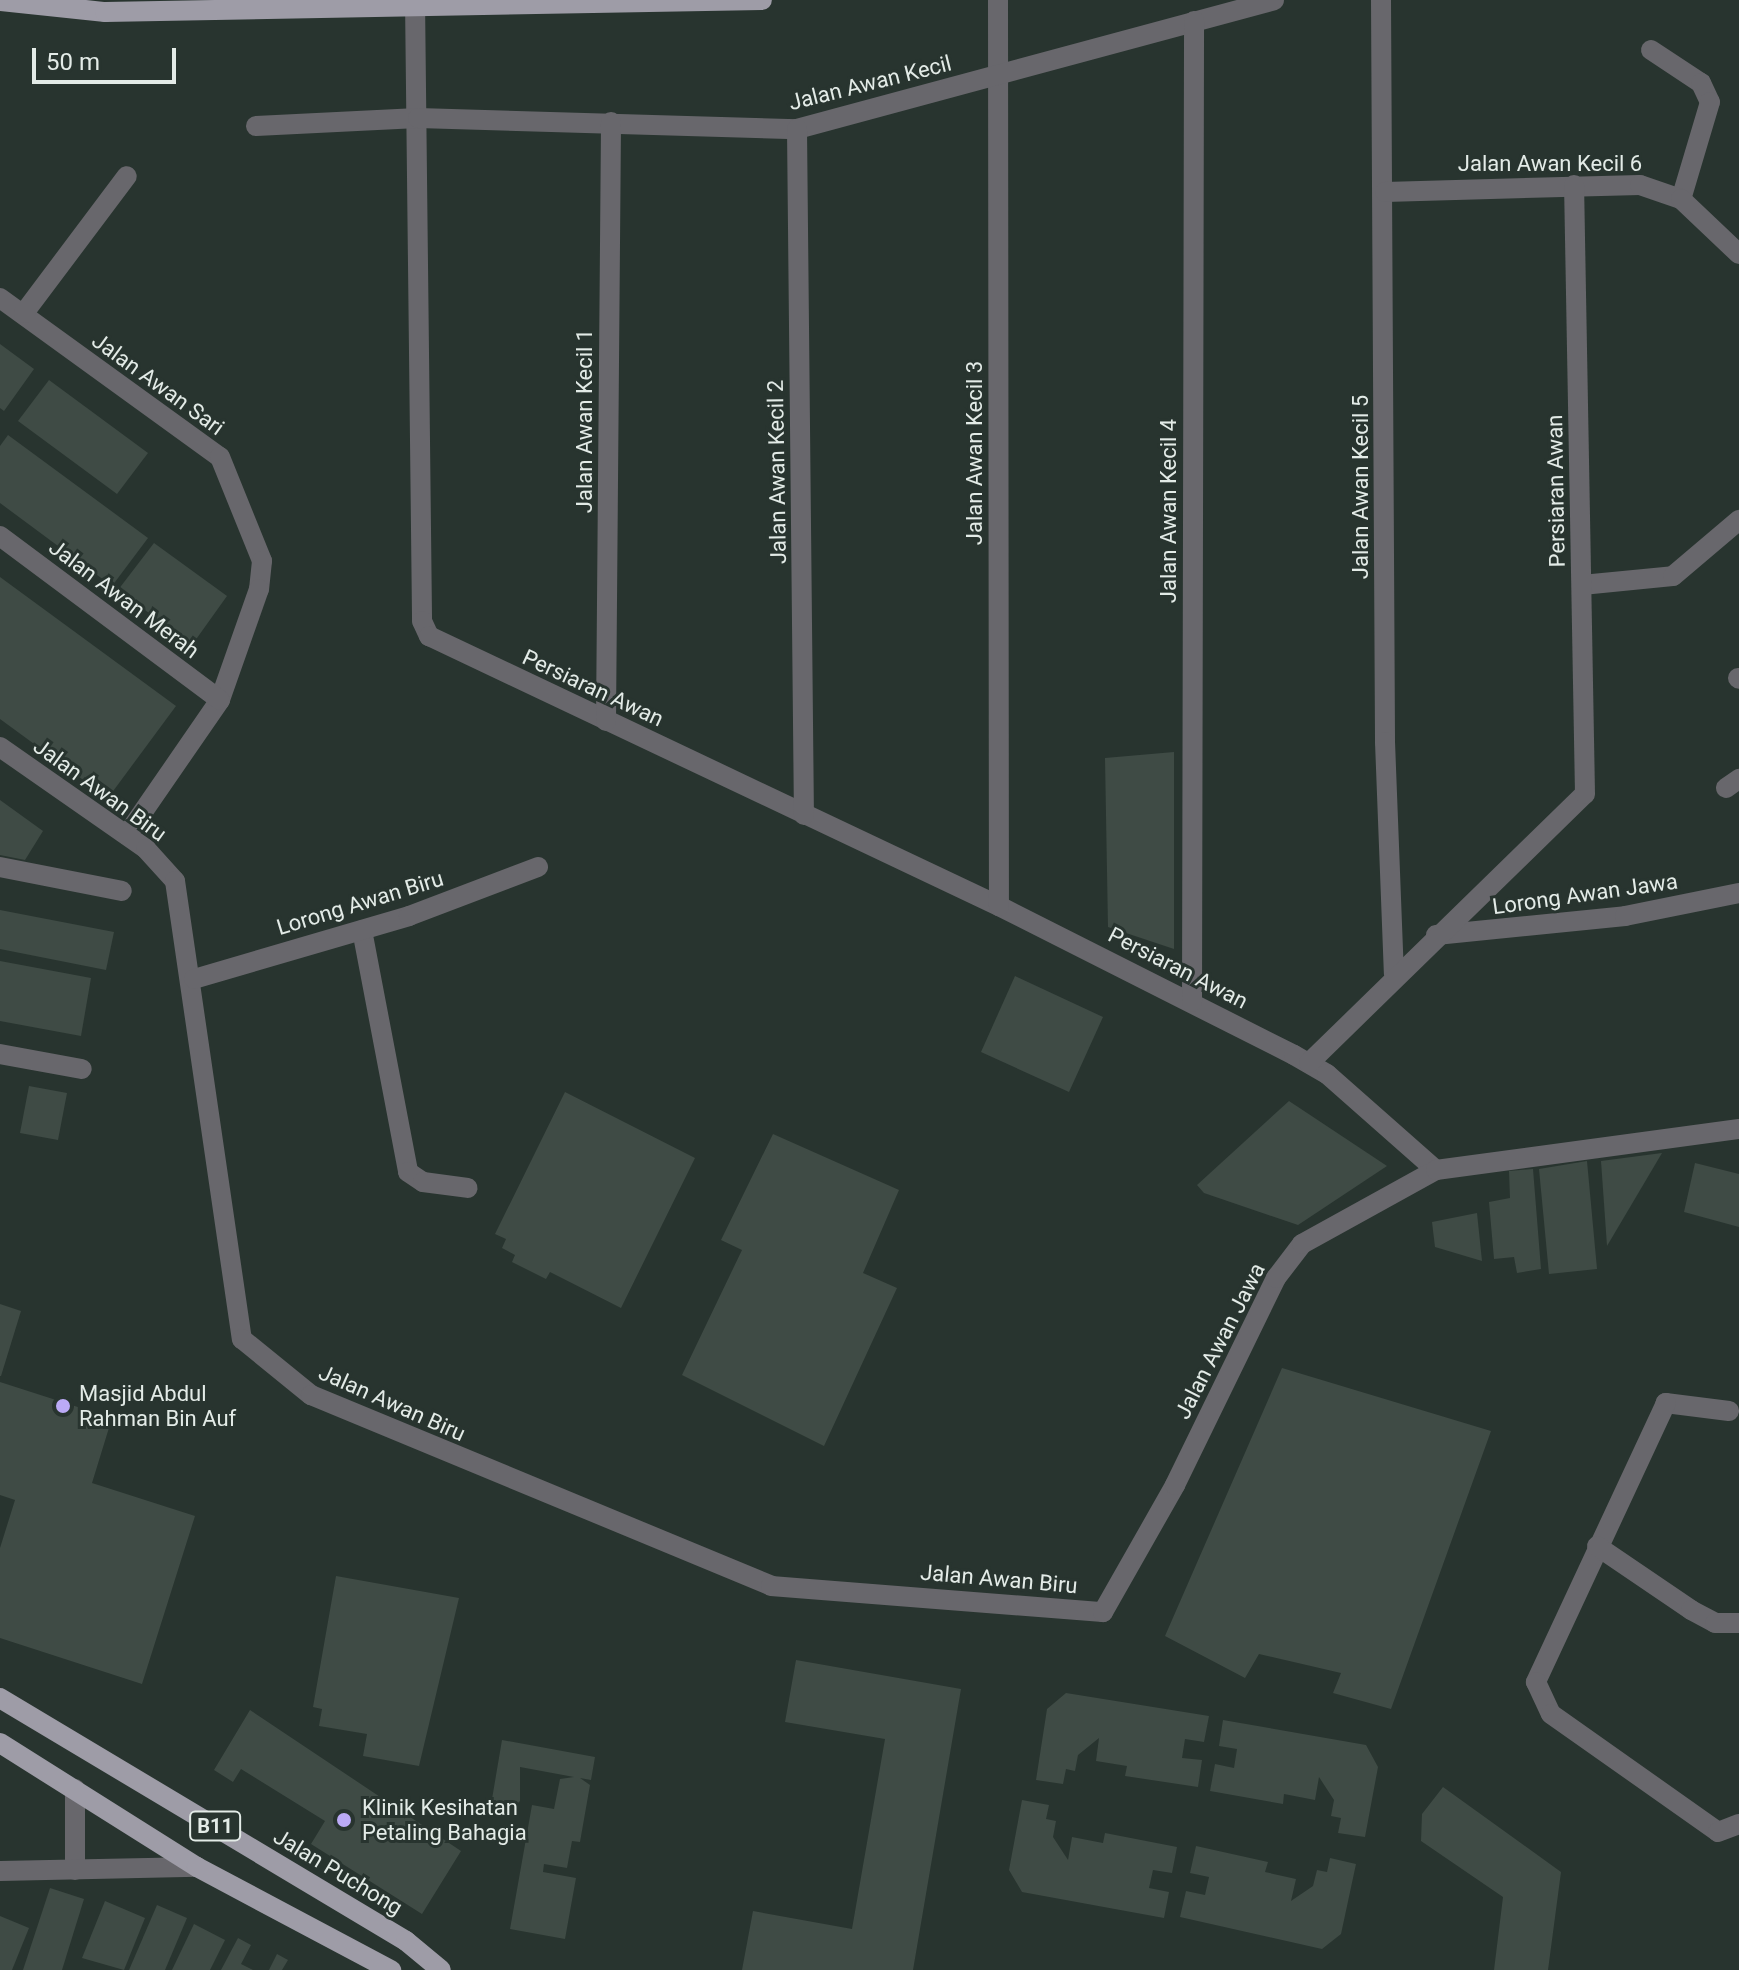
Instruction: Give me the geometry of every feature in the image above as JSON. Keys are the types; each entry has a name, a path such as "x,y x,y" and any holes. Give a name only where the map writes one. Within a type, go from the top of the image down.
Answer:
{"main road":[{"path":"0,1 105,12 762,0"},
{"name":"Jalan Puchong","path":"0,1698 406,1941 441,1970"},
{"name":"B11","path":"0,1743 197,1867 391,1970"}],"street":[{"name":"Jalan Awan Kecil 3","path":"998,0 999,906"},
{"name":"Jalan Awan Kecil","path":"256,126 418,118 797,129 1274,0"},
{"name":"Jalan Awan Kecil 5","path":"1381,0 1385,192 1385,742 1394,974"},
{"name":"Persiaran Awan","path":"415,5 423,627 434,639 999,906 1309,1063 1436,1170"},
{"name":"Jalan Awan Kecil 4","path":"1192,1002 1194,21"},
{"path":"1651,50 1701,83 1710,102 1681,199"},
{"name":"Jalan Awan Kecil 1","path":"606,721 611,122"},
{"name":"Jalan Awan Kecil 2","path":"797,129 804,815"},
{"path":"24,313 127,176"},
{"name":"Persiaran Awan","path":"1309,1063 1394,974 1584,798 1574,185"},
{"name":"Jalan Awan Kecil 6","path":"1385,192 1640,185 1681,199 1739,254"},
{"name":"Jalan Awan Sari","path":"0,298 220,457 262,561 259,589 220,700 127,835"},
{"path":"1582,585 1673,576 1739,520"},
{"name":"Jalan Awan Merah","path":"0,536 220,700"},
{"name":"Jalan Awan Biru","path":"0,747 127,835 175,881 194,979 242,1339 286,1379 560,1503 771,1586 1103,1612"},
{"path":"0,867 122,891"},
{"name":"Lorong Awan Biru","path":"194,979 362,930 538,867"},
{"name":"Lorong Awan Jawa","path":"1436,935 1625,916 1739,893"},
{"path":"362,930 408,1172 423,1182 468,1188"},
{"path":"0,1054 82,1069"},
{"name":"Jalan Awan Jawa","path":"1103,1612 1175,1485 1276,1278 1302,1244 1436,1170 1739,1129"},
{"path":"1729,1411 1666,1403 1538,1670 1537,1693 1551,1714 1718,1832 1739,1824"},
{"path":"1597,1546 1691,1610 1715,1623 1739,1623"},
{"path":"75,1789 75,1870"},
{"path":"0,1871 197,1867"}],"building":[{"path":"0,344 34,369 4,411 0,408"},
{"path":"49,380 148,453 117,494 18,421"},
{"path":"8,435 148,538 112,586 0,503 0,446"},
{"path":"154,543 227,596 192,645 118,590"},
{"path":"0,577 176,706 108,798 0,719"},
{"path":"1174,752 1174,949 1108,927 1105,758"},
{"path":"0,800 43,831 25,860 0,855"},
{"path":"0,910 114,932 106,970 0,949"},
{"path":"0,961 91,978 81,1036 0,1021"},
{"path":"1015,976 1103,1017 1069,1092 981,1052"},
{"path":"29,1086 67,1093 58,1140 20,1133"},
{"path":"565,1092 695,1158 621,1308 550,1272 546,1279 512,1262 515,1255 502,1248 506,1239 495,1234"},
{"path":"1289,1101 1387,1166 1298,1225 1204,1193 1197,1185"},
{"path":"773,1134 899,1190 863,1273 897,1288 824,1446 682,1375 742,1250 721,1240"},
{"path":"1662,1153 1607,1246 1601,1161"},
{"path":"1587,1161 1597,1269 1549,1274 1539,1169"},
{"path":"1695,1163 1739,1174 1739,1227 1684,1212"},
{"path":"1533,1169 1541,1269 1517,1273 1514,1257 1494,1259 1489,1202 1510,1198 1509,1171"},
{"path":"1477,1213 1482,1261 1435,1247 1432,1222"},
{"path":"0,1304 21,1311 1,1376 0,1376"},
{"path":"1282,1368 1491,1431 1391,1709 1333,1693 1341,1673 1259,1654 1245,1678 1165,1636"},
{"path":"0,1382 112,1418 92,1483 195,1516 142,1684 0,1638 0,1548 15,1500 0,1495"},
{"path":"336,1576 459,1598 419,1766 363,1756 367,1734 319,1726 322,1709 313,1707"},
{"path":"796,1660 961,1689 913,1970 742,1970 753,1911 852,1929 885,1739 785,1722"},
{"path":"1066,1693 1209,1716 1204,1742 1185,1739 1182,1758 1202,1760 1198,1787 1125,1776 1127,1766 1096,1761 1099,1738 1078,1755 1075,1771 1066,1769 1063,1784 1036,1780 1047,1709"},
{"name":"Klinik Kesihatan Petaling Bahagia","path":"250,1710 461,1851 422,1914 311,1844 325,1821 241,1769 233,1782 214,1770"},
{"path":"1223,1720 1366,1745 1378,1767 1365,1837 1338,1833 1341,1818 1331,1816 1334,1800 1319,1777 1315,1800 1284,1794 1283,1804 1210,1791 1215,1764 1234,1768 1237,1749 1219,1746"},
{"path":"502,1740 595,1757 591,1780 580,1778 590,1785 580,1842 572,1841 567,1868 544,1864 543,1872 576,1878 565,1939 510,1929 532,1805 554,1809 560,1779 574,1777 520,1767 520,1801 512,1809 491,1805"},
{"path":"1443,1787 1561,1872 1548,1970 1494,1970 1503,1897 1421,1841 1422,1814"},
{"path":"1022,1800 1049,1805 1046,1819 1056,1821 1053,1837 1068,1860 1072,1837 1103,1843 1105,1833 1177,1847 1172,1873 1153,1870 1149,1888 1169,1892 1164,1918 1022,1892 1009,1870"},
{"path":"1196,1846 1268,1862 1265,1872 1296,1879 1291,1901 1313,1886 1317,1870 1327,1872 1330,1858 1356,1864 1341,1934 1322,1949 1180,1917 1186,1891 1205,1895 1209,1877 1190,1873"},
{"path":"50,1888 84,1899 62,1970 23,1970"},
{"path":"105,1901 145,1918 124,1970 82,1958"},
{"path":"157,1905 187,1918 165,1970 129,1970"},
{"path":"0,1916 29,1928 12,1970 0,1970"},
{"path":"194,1924 225,1940 210,1970 172,1970"},
{"path":"238,1938 251,1945 241,1964 253,1970 221,1970"},
{"path":"277,1954 288,1960 282,1970 269,1970"}],"place":[{"name":"Masjid Abdul Rahman Bin Auf","path":"63,1406"},
{"name":"Klinik Kesihatan Petaling Bahagia","path":"344,1820"}]}
